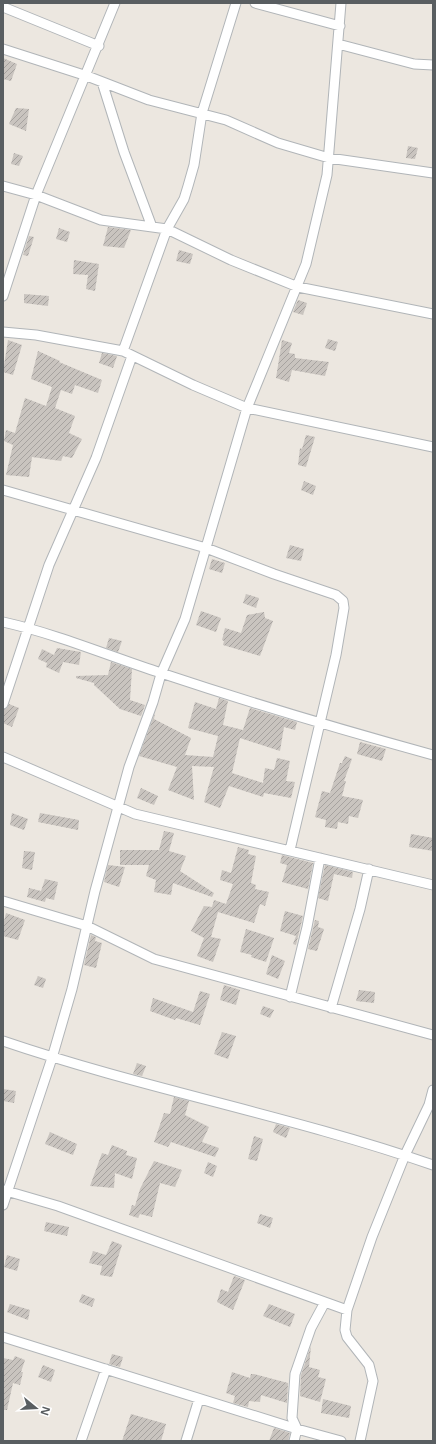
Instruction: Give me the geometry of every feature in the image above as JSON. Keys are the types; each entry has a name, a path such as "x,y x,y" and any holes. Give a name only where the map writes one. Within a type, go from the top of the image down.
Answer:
{"street":[{"path":"3,295 36,195 87,76 115,3"},
{"path":"123,351 167,229 184,199 194,165 202,113 236,3"},
{"path":"255,3 340,26"},
{"path":"3,1205 5,1191 52,1058 72,989 129,767 153,702 161,674 185,619 247,408 298,287 306,264 327,175 341,3"},
{"path":"3,6 99,46"},
{"path":"338,44 414,64 433,65"},
{"path":"3,48 87,76 149,100 226,120 278,142 329,158 433,173"},
{"path":"102,82 124,152 152,227"},
{"path":"3,186 36,195 101,220 167,229 231,260 298,287 433,314"},
{"path":"3,332 36,335 123,351 193,385 247,408 433,447"},
{"path":"3,704 27,627 49,565 72,509 96,458 132,356"},
{"path":"3,490 206,548 274,574 336,595 343,600 344,608 336,655 290,850"},
{"path":"3,622 27,627 161,674 319,724 433,755"},
{"path":"3,757 135,814 433,885"},
{"path":"290,997 307,927 320,858"},
{"path":"331,1008 360,909 369,870"},
{"path":"3,901 87,926 154,959 433,1035"},
{"path":"3,1041 52,1058 339,1134 433,1165"},
{"path":"360,1441 373,1381 369,1365 347,1337 345,1330 348,1310 372,1237 405,1155 429,1105 433,1090"},
{"path":"5,1191 58,1206 348,1310"},
{"path":"294,1441 297,1429 292,1418 296,1374 311,1328 325,1302"},
{"path":"3,1337 199,1399 341,1441"},
{"path":"81,1441 106,1369"},
{"path":"186,1441 199,1399"}],"building":[{"path":"3,58 17,64 11,81 3,79"},
{"path":"16,108 29,109 26,131 9,124"},
{"path":"408,146 418,148 415,159 406,158"},
{"path":"14,153 23,156 19,166 11,164"},
{"path":"108,227 131,230 124,248 103,246"},
{"path":"59,228 70,232 67,242 56,239"},
{"path":"29,236 34,237 28,256 23,255"},
{"path":"179,250 193,254 190,264 176,261"},
{"path":"74,260 99,264 95,291 86,289 88,275 73,274"},
{"path":"24,294 49,296 48,306 24,303"},
{"path":"298,300 307,303 303,315 293,312"},
{"path":"328,339 338,342 335,351 325,348"},
{"path":"8,340 22,345 13,375 3,372"},
{"path":"282,340 292,343 289,353 295,354 295,358 329,362 325,376 292,370 289,382 276,378"},
{"path":"38,351 60,361 59,362 102,380 98,393 75,385 72,394 61,390 55,408 75,416 69,433 82,439 72,458 63,456 61,461 32,457 29,477 6,475 13,445 4,441 6,430 15,433 25,398 46,406 52,387 31,379"},
{"path":"102,353 117,356 113,368 99,363"},
{"path":"306,435 315,437 306,467 298,465 300,448 302,449"},
{"path":"304,481 316,486 313,495 301,490"},
{"path":"290,545 304,549 301,561 286,558"},
{"path":"212,559 225,563 222,573 209,569"},
{"path":"246,594 259,598 256,608 243,603"},
{"path":"201,611 221,618 216,632 196,625"},
{"path":"264,612 265,618 273,621 260,656 223,645 224,641 222,640 225,628 241,633 247,615"},
{"path":"109,638 122,641 118,652 106,648"},
{"path":"57,648 81,652 79,665 63,662 59,673 46,667 47,663 38,659 42,649 54,655"},
{"path":"111,662 132,669 130,700 145,705 141,716 120,709 94,685 94,683 76,678 76,676 108,675"},
{"path":"219,698 228,701 223,725 243,730 250,708 297,722 295,730 284,727 280,751 240,738 232,773 263,783 265,768 274,770 277,758 290,761 286,781 295,782 291,798 264,793 263,797 229,786 220,808 204,802 214,767 192,766 194,800 168,790 177,767 139,756 155,713 154,719 191,738 185,755 213,757 218,736 188,728 195,702 216,709"},
{"path":"9,704 19,708 12,727 3,723 3,710 7,708"},
{"path":"360,742 386,749 382,761 357,754"},
{"path":"345,756 352,759 344,781 346,781 342,796 363,800 358,818 349,816 348,824 338,822 337,829 325,827 326,820 315,817 322,791 330,793 340,763 342,763"},
{"path":"141,788 158,796 154,805 137,798"},
{"path":"12,813 28,819 24,830 10,825"},
{"path":"40,813 79,820 78,830 38,822"},
{"path":"164,831 174,833 169,851 186,856 180,871 214,893 212,897 173,883 171,895 154,892 156,880 146,876 149,865 120,865 120,850 159,850"},
{"path":"411,834 433,838 433,851 409,847"},
{"path":"238,847 249,850 248,854 256,856 251,883 256,885 255,889 269,892 265,906 260,904 254,923 218,912 211,937 221,939 213,962 197,956 204,938 191,931 204,906 212,907 214,900 226,904 233,884 220,880 222,870 231,873"},
{"path":"24,851 35,852 32,870 22,868"},
{"path":"282,855 313,863 308,889 282,882 287,865 280,863"},
{"path":"108,865 125,867 119,887 104,882"},
{"path":"325,865 353,872 352,878 334,874 328,901 318,898"},
{"path":"45,879 58,882 54,900 46,898 45,902 27,897 29,888 41,891"},
{"path":"285,911 303,916 296,945 293,944 296,936 280,931"},
{"path":"6,913 25,920 18,940 3,936 3,925"},
{"path":"315,920 319,921 318,927 324,929 317,951 308,949"},
{"path":"246,929 274,938 266,962 251,957 252,955 240,952"},
{"path":"91,935 96,937 95,941 102,943 96,968 84,965"},
{"path":"272,955 285,961 278,979 266,974"},
{"path":"38,976 46,979 43,988 34,985"},
{"path":"224,985 240,990 236,1005 220,1000"},
{"path":"359,990 375,992 374,1003 356,1001"},
{"path":"200,991 210,994 200,1025 176,1018 175,1020 150,1011 153,998 193,1012"},
{"path":"263,1006 274,1010 270,1018 260,1014"},
{"path":"222,1032 236,1036 228,1059 214,1054"},
{"path":"137,1063 146,1066 142,1076 133,1074"},
{"path":"3,1089 16,1091 14,1103 3,1101"},
{"path":"174,1097 189,1101 185,1115 209,1127 202,1142 219,1148 215,1157 171,1142 168,1147 154,1142 164,1113 170,1114"},
{"path":"276,1124 290,1128 286,1138 273,1132"},
{"path":"50,1132 77,1144 73,1155 45,1144"},
{"path":"254,1136 263,1139 257,1161 248,1159"},
{"path":"112,1145 127,1151 126,1155 137,1158 132,1179 115,1173 114,1188 90,1186 102,1153 108,1155"},
{"path":"154,1161 182,1170 175,1187 160,1183 152,1217 140,1214 138,1218 129,1215 132,1205 135,1206 140,1189"},
{"path":"208,1162 217,1166 213,1177 204,1173"},
{"path":"260,1214 273,1218 270,1228 257,1223"},
{"path":"46,1222 69,1227 67,1236 44,1231"},
{"path":"112,1241 122,1245 112,1277 100,1275 102,1266 89,1263 93,1251 106,1255"},
{"path":"7,1255 20,1259 17,1271 4,1267"},
{"path":"234,1276 245,1280 233,1310 217,1302 221,1289 228,1292"},
{"path":"82,1294 95,1299 92,1307 79,1302"},
{"path":"10,1304 30,1310 28,1320 7,1312"},
{"path":"269,1304 295,1314 290,1327 263,1316"},
{"path":"311,1346 309,1367 320,1370 318,1377 326,1379 320,1402 300,1396 301,1375"},
{"path":"112,1354 123,1357 120,1367 109,1364"},
{"path":"15,1356 25,1360 21,1372 23,1372 20,1385 13,1383 7,1410 3,1410 3,1358 13,1360"},
{"path":"43,1365 55,1370 51,1382 38,1377"},
{"path":"232,1372 250,1378 251,1374 254,1374 288,1383 287,1403 261,1395 260,1402 249,1401 248,1407 233,1403 235,1396 226,1393"},
{"path":"323,1399 351,1406 349,1418 321,1413"},
{"path":"131,1414 166,1424 161,1441 122,1441"},
{"path":"274,1428 290,1433 288,1441 269,1441"}]}
